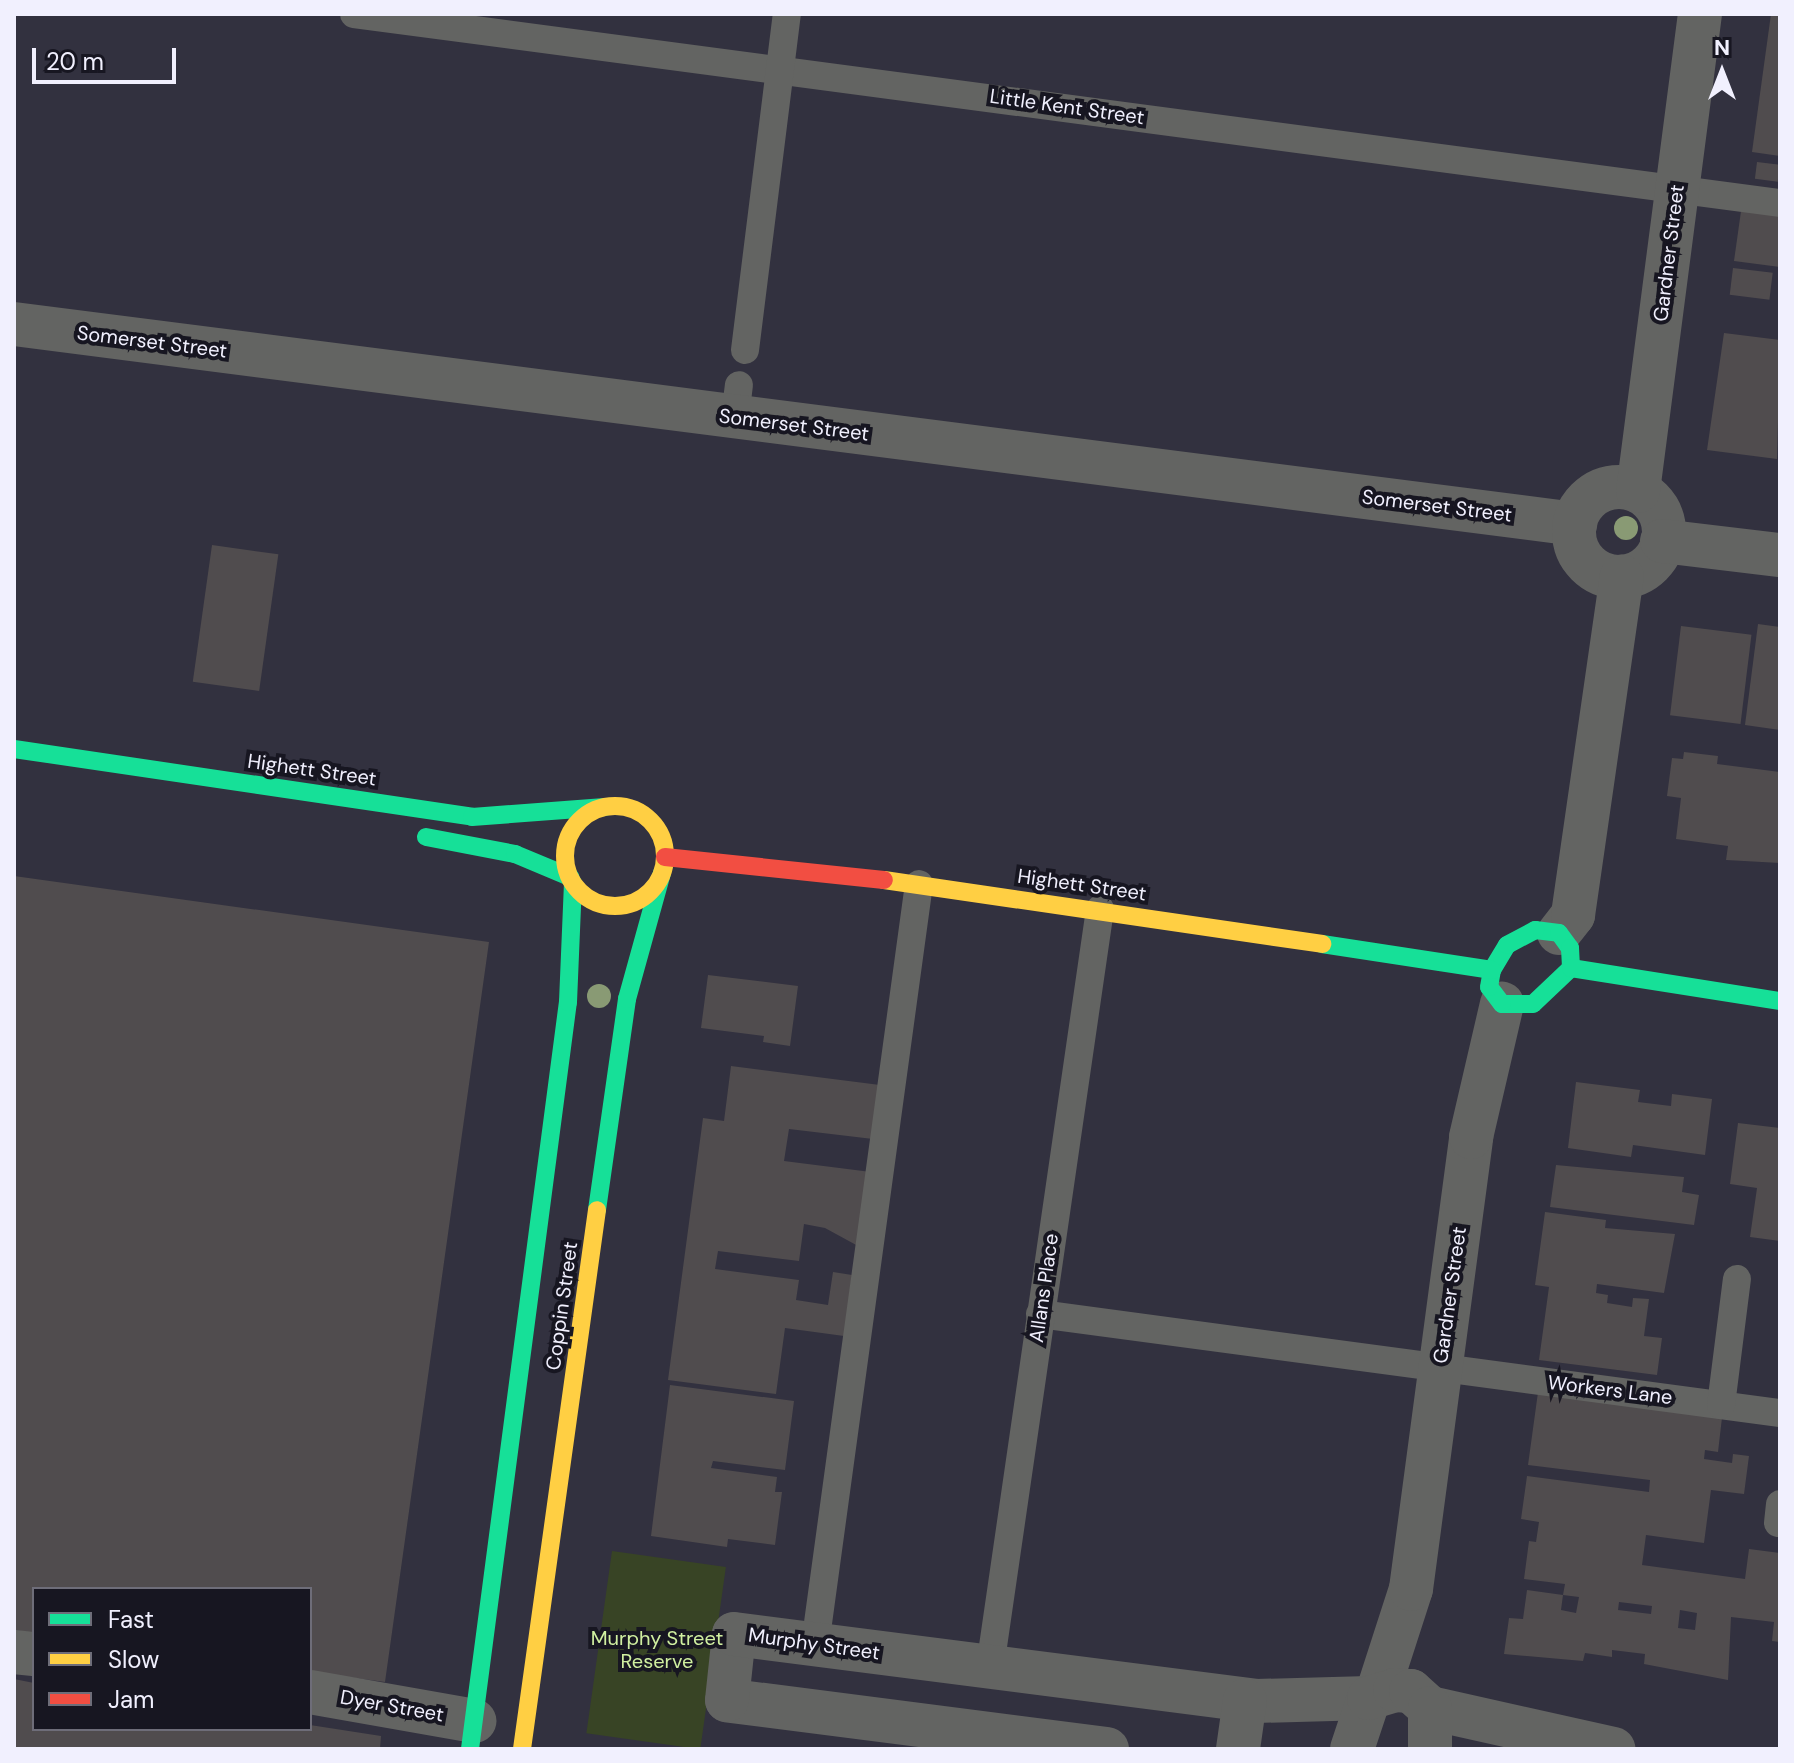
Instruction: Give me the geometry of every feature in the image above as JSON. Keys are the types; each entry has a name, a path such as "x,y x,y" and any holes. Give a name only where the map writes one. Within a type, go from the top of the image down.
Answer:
{"street":[{"name":"Gardner Street","path":"1638,491 1700,14"},
{"name":"Somerset Street","path":"14,324 737,401 1575,524"},
{"path":"1638,491 1659,512 1662,541 1648,565 1622,577 1585,562 1575,524 1598,492 1638,491"},
{"path":"1662,541 1780,555"},
{"path":"1565,951 1573,915 1622,577"},
{"name":"Highett Street","path":"14,749 472,817 605,807"},
{"path":"409,835 515,854 571,880 599,903 620,904 650,891 663,865 661,836 647,818 627,807 605,807 585,816 570,833 565,855 571,880"},
{"name":"Highett Street","path":"663,865 919,884 1100,909 1497,987 1533,1004 1565,951"},
{"name":"Coppin Street","path":"522,1749 627,999 663,865"},
{"name":"Coppin Street","path":"472,1735 568,1002 571,880"},
{"path":"1497,987 1507,945 1535,930 1565,951 1780,1001"},
{"name":"Gardner Street","path":"1352,1749 1411,1589 1440,1368 1497,987"},
{"name":"Gardner Street","path":"1411,1589 1429,1719"},
{"name":"Murphy Street","path":"1107,1749 727,1700 734,1634 1245,1700 1411,1691 1429,1719"},
{"name":"Dyer Street","path":"312,1693 472,1735"},
{"path":"1238,1749 1245,1700"},
{"path":"1429,1719 1542,1743 1613,1749"}],"lane":[{"name":"Little Kent Street","path":"354,14 780,68 1780,203"},
{"path":"745,350 787,14"},
{"path":"815,1645 919,884"},
{"name":"Allans Place","path":"990,1667 1100,909"},
{"path":"1721,1405 1737,1279"},
{"name":"Workers Lane","path":"1040,1314 1780,1413"}],"green space":[{"name":"Murphy Street Reserve","path":"612,1551 726,1567 700,1749 586,1733"}],"building":[{"path":"1771,14 1780,14 1780,156 1752,152"},
{"path":"1757,162 1780,165 1778,182 1755,179"},
{"path":"1742,204 1780,209 1780,267 1734,261"},
{"path":"1733,268 1773,273 1769,300 1730,295"},
{"path":"1724,333 1780,340 1777,459 1707,450"},
{"path":"212,545 278,554 259,691 193,682"},
{"path":"1758,624 1780,627 1780,730 1745,725"},
{"path":"1681,626 1751,635 1741,724 1670,715"},
{"path":"1684,752 1718,756 1717,764 1780,772 1780,863 1726,860 1728,846 1676,839 1681,798 1667,796 1672,758 1683,759"},
{"path":"14,876 489,942 385,1682 312,1672 312,1587 32,1587 32,1633 14,1630"},
{"path":"708,975 798,986 790,1046 763,1042 764,1036 701,1028"},
{"path":"731,1066 880,1085 873,1139 789,1129 784,1161 871,1172 858,1246 825,1228 804,1224 799,1261 718,1251 715,1269 799,1280 796,1300 828,1305 833,1272 852,1275 844,1336 785,1328 776,1394 668,1380 703,1118 724,1121"},
{"path":"1576,1082 1640,1090 1638,1102 1671,1106 1672,1094 1712,1099 1705,1155 1633,1145 1631,1157 1568,1148"},
{"path":"1738,1123 1780,1128 1780,1241 1750,1237 1757,1188 1730,1184"},
{"path":"1556,1165 1684,1177 1682,1192 1699,1195 1694,1225 1550,1207"},
{"path":"1545,1212 1606,1220 1605,1228 1675,1234 1664,1293 1597,1284 1596,1293 1608,1295 1607,1303 1632,1307 1633,1298 1649,1299 1644,1336 1662,1338 1657,1375 1539,1360 1549,1287 1535,1285"},
{"path":"670,1385 794,1401 785,1470 713,1461 711,1468 777,1477 775,1492 782,1492 775,1545 728,1539 727,1547 651,1536"},
{"path":"1539,1385 1723,1409 1718,1452 1705,1450 1704,1459 1732,1463 1733,1454 1749,1456 1744,1494 1711,1490 1704,1543 1646,1535 1642,1565 1745,1579 1749,1549 1780,1553 1780,1642 1772,1641 1774,1622 1731,1617 1728,1680 1644,1664 1645,1654 1612,1650 1612,1657 1585,1653 1583,1661 1504,1654 1509,1618 1523,1619 1527,1590 1563,1595 1565,1584 1524,1579 1529,1541 1536,1542 1539,1522 1521,1519 1527,1476 1649,1492 1650,1480 1528,1465","holes":["1563,1595 1579,1597 1576,1613 1561,1610","1619,1602 1652,1606 1651,1614 1618,1610","1680,1610 1697,1613 1695,1630 1678,1628"]},
{"path":"14,1679 32,1683 32,1731 312,1731 312,1725 381,1736 380,1749 14,1749"}],"traffic: fast":[{"path":"14,749 472,817 605,807"},
{"path":"426,837 515,854 570,877"},
{"path":"597,1210 627,999 662,873"},
{"path":"470,1749 568,1002 573,883"},
{"path":"1535,930 1559,933 1570,948 1571,968 1533,1004 1502,1004 1489,987 1492,970 1507,945 1535,930"},
{"path":"1322,944 1492,970"},
{"path":"1571,968 1780,1001"}],"traffic: slow":[{"path":"615,806 634,810 650,821 661,837 665,856 661,875 650,891 634,902 615,906 596,902 580,891 569,875 565,856 569,837 580,821 596,810 615,806"},
{"path":"884,880 1322,944"},
{"path":"522,1749 597,1210"}],"traffic: jam":[{"path":"665,857 884,880"}]}
